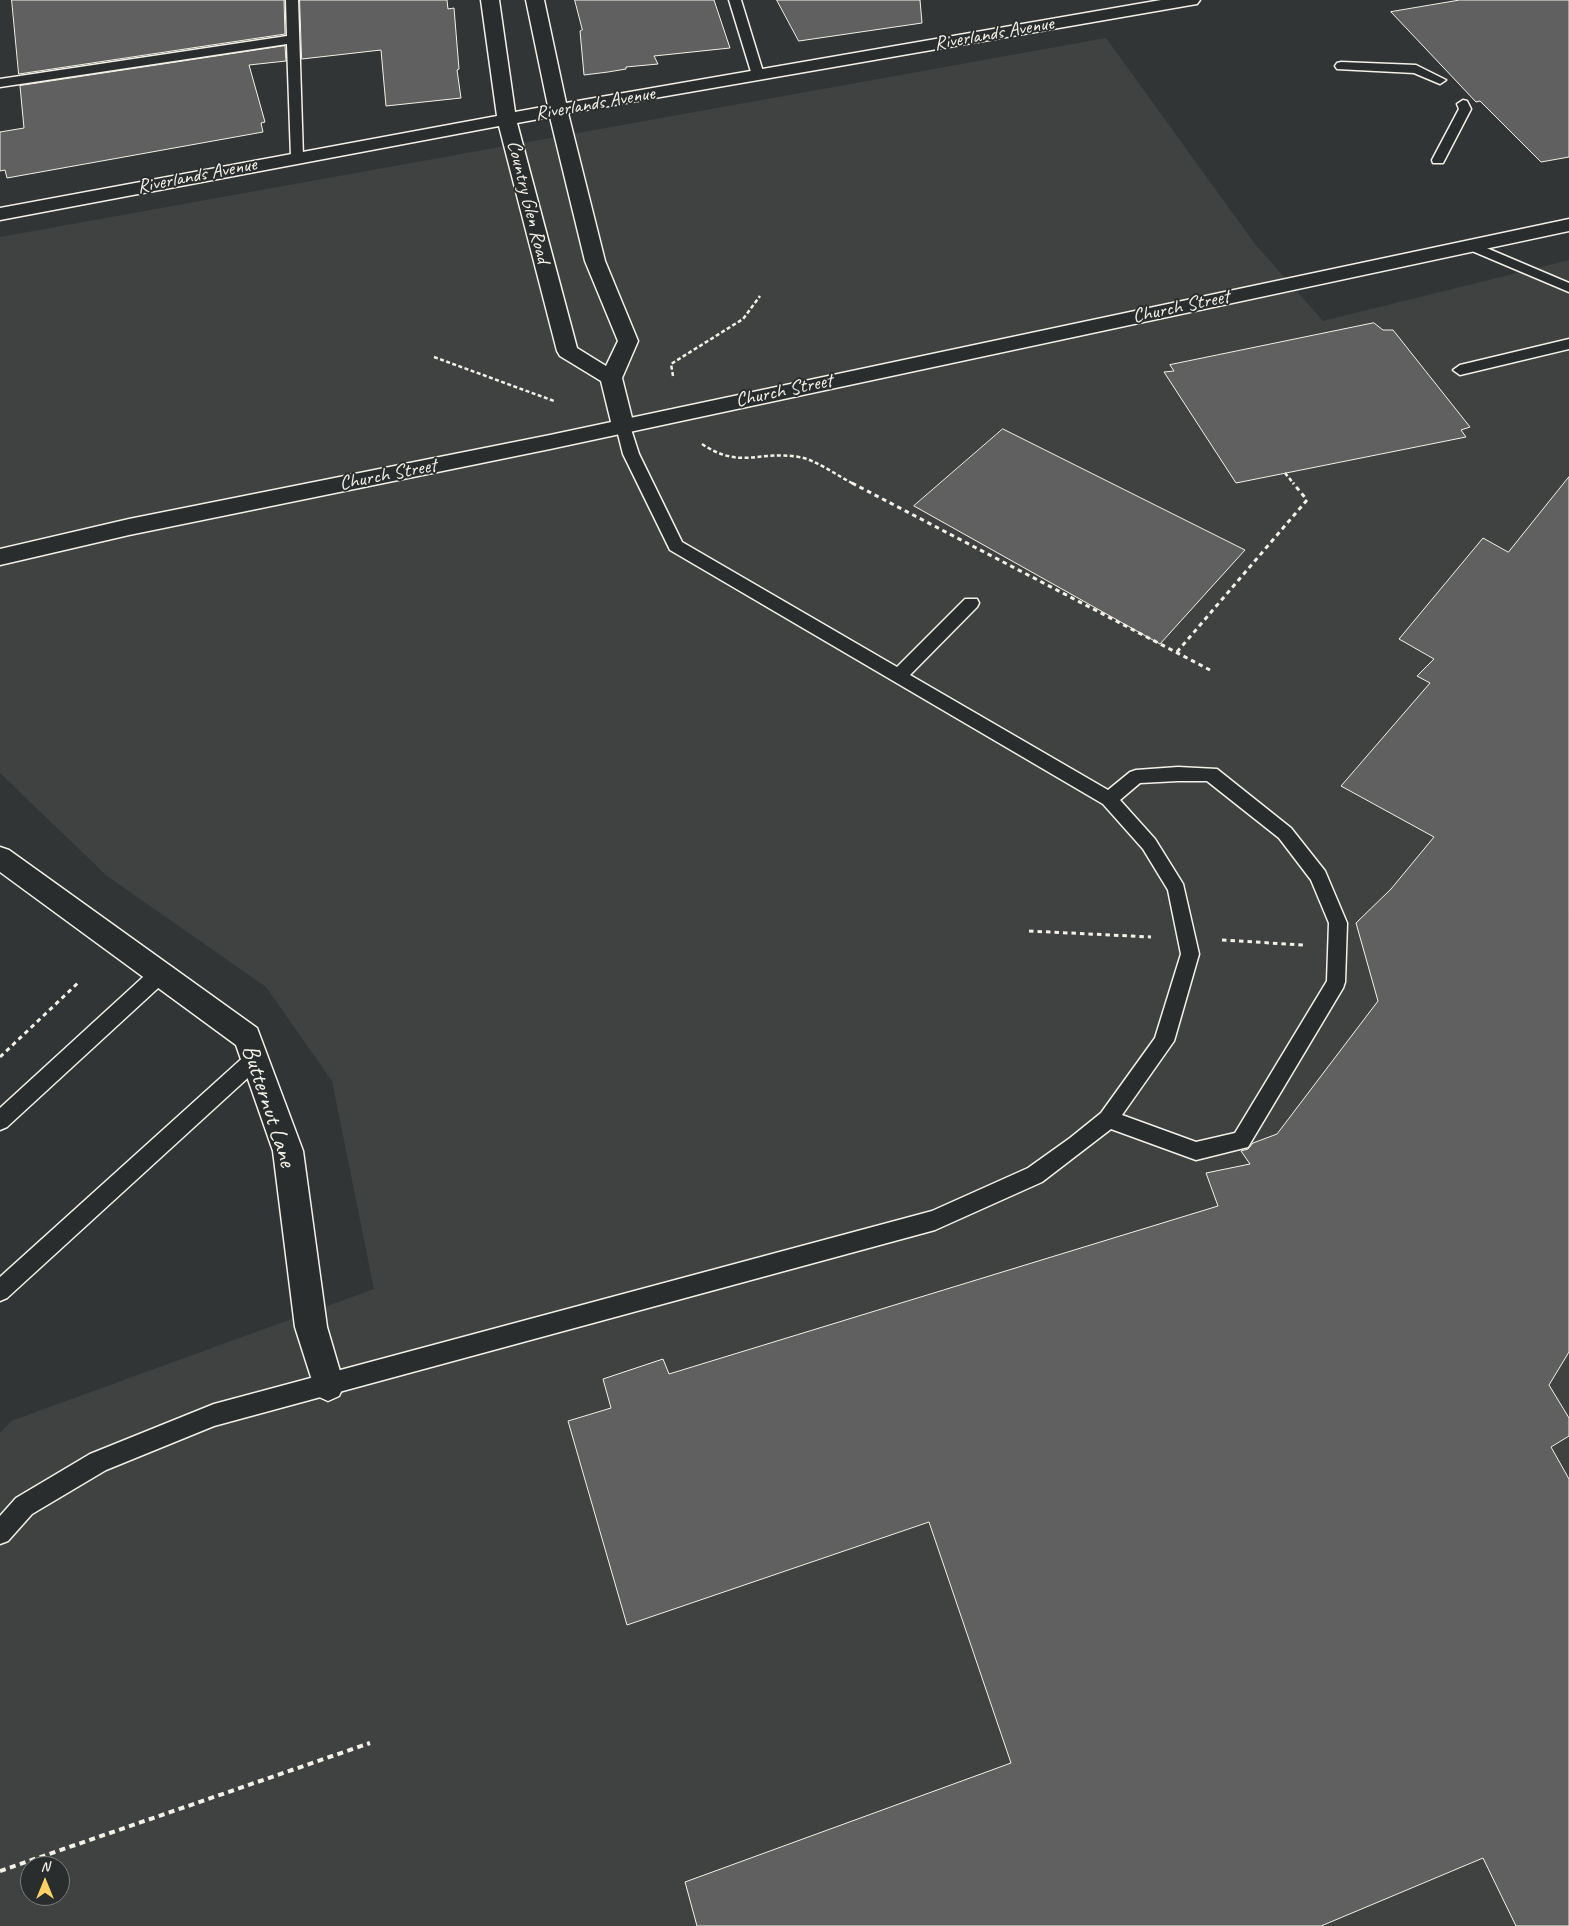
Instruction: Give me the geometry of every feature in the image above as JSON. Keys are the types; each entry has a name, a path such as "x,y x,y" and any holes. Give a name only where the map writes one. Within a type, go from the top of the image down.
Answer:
{"street":[{"name":"Country Glen Road","path":"490,0 508,120 567,351 610,378"},
{"path":"535,0 558,110 596,261 628,341 610,378 623,426"},
{"name":"Riverlands Avenue","path":"0,214 297,157 558,110 1191,0"},
{"name":"Church Street","path":"0,558 129,527 623,426 1569,225"},
{"name":"Butternut Lane","path":"0,858 247,1037 288,1151 311,1327 328,1385"}],"lane":[{"path":"292,0 297,157"},
{"path":"735,0 758,75"},
{"path":"0,83 294,39"},
{"path":"1341,66 1416,68 1440,80"},
{"path":"1438,160 1462,116 1465,109 1463,104"},
{"path":"1470,245 1569,288"},
{"path":"1460,370 1569,344"},
{"path":"0,1533 24,1506 98,1462 214,1415 935,1220 1035,1176 1108,1119 1164,1041 1190,954 1177,889 1149,844 1109,799 676,546 631,454 623,426"},
{"path":"898,675 971,603"},
{"path":"1108,1119 1196,1151 1241,1141 1336,982 1338,923 1319,876 1285,833 1212,774 1136,777 1109,799"},
{"path":"0,1121 161,973"},
{"path":"0,1291 255,1059"}],"path":[{"path":"673,376 671,364 743,319 760,296"},
{"path":"434,357 554,401"},
{"path":"700,438 702,444 717,455 729,460 775,454 802,457 1210,670"},
{"path":"1177,652 1307,500 1285,473"},
{"path":"0,1057 80,981"},
{"path":"0,1871 370,1744"}],"shaded area":[{"path":"1106,38 1255,244 1323,321 1569,260 1569,1926 0,1926 0,1433 11,1421 374,1289 332,1081 266,987 107,876 0,773 0,237"}],"building":[{"path":"12,0 284,0 285,34 19,74"},
{"path":"300,0 447,0 448,9 454,8 459,69 457,70 461,98 386,106 381,50 302,59"},
{"path":"575,0 714,0 730,48 654,56 658,64 626,67 626,69 584,75 580,31 582,30"},
{"path":"777,0 920,0 922,23 799,41"},
{"path":"1460,0 1569,0 1569,157 1541,162 1480,101 1476,102 1391,12"},
{"path":"285,46 286,61 249,65 265,122 261,123 263,132 7,178 5,170 0,171 0,132 24,128 20,86"},
{"path":"1374,323 1383,330 1393,330 1470,427 1461,430 1466,437 1236,483 1164,372 1174,371 1170,365"},
{"path":"1003,429 1245,550 1160,644 914,506"},
{"path":"1569,477 1569,1352 1549,1385 1569,1418 1569,1436 1551,1447 1569,1479 1569,1926 1516,1926 1483,1858 1321,1926 697,1926 685,1882 1011,1763 929,1522 627,1625 568,1421 611,1408 603,1379 663,1359 669,1374 1218,1206 1206,1173 1250,1164 1241,1151 1248,1149 1253,1143 1277,1134 1378,1001 1356,923 1391,889 1434,837 1341,786 1430,683 1417,676 1434,659 1399,639 1483,538 1508,552"}]}
